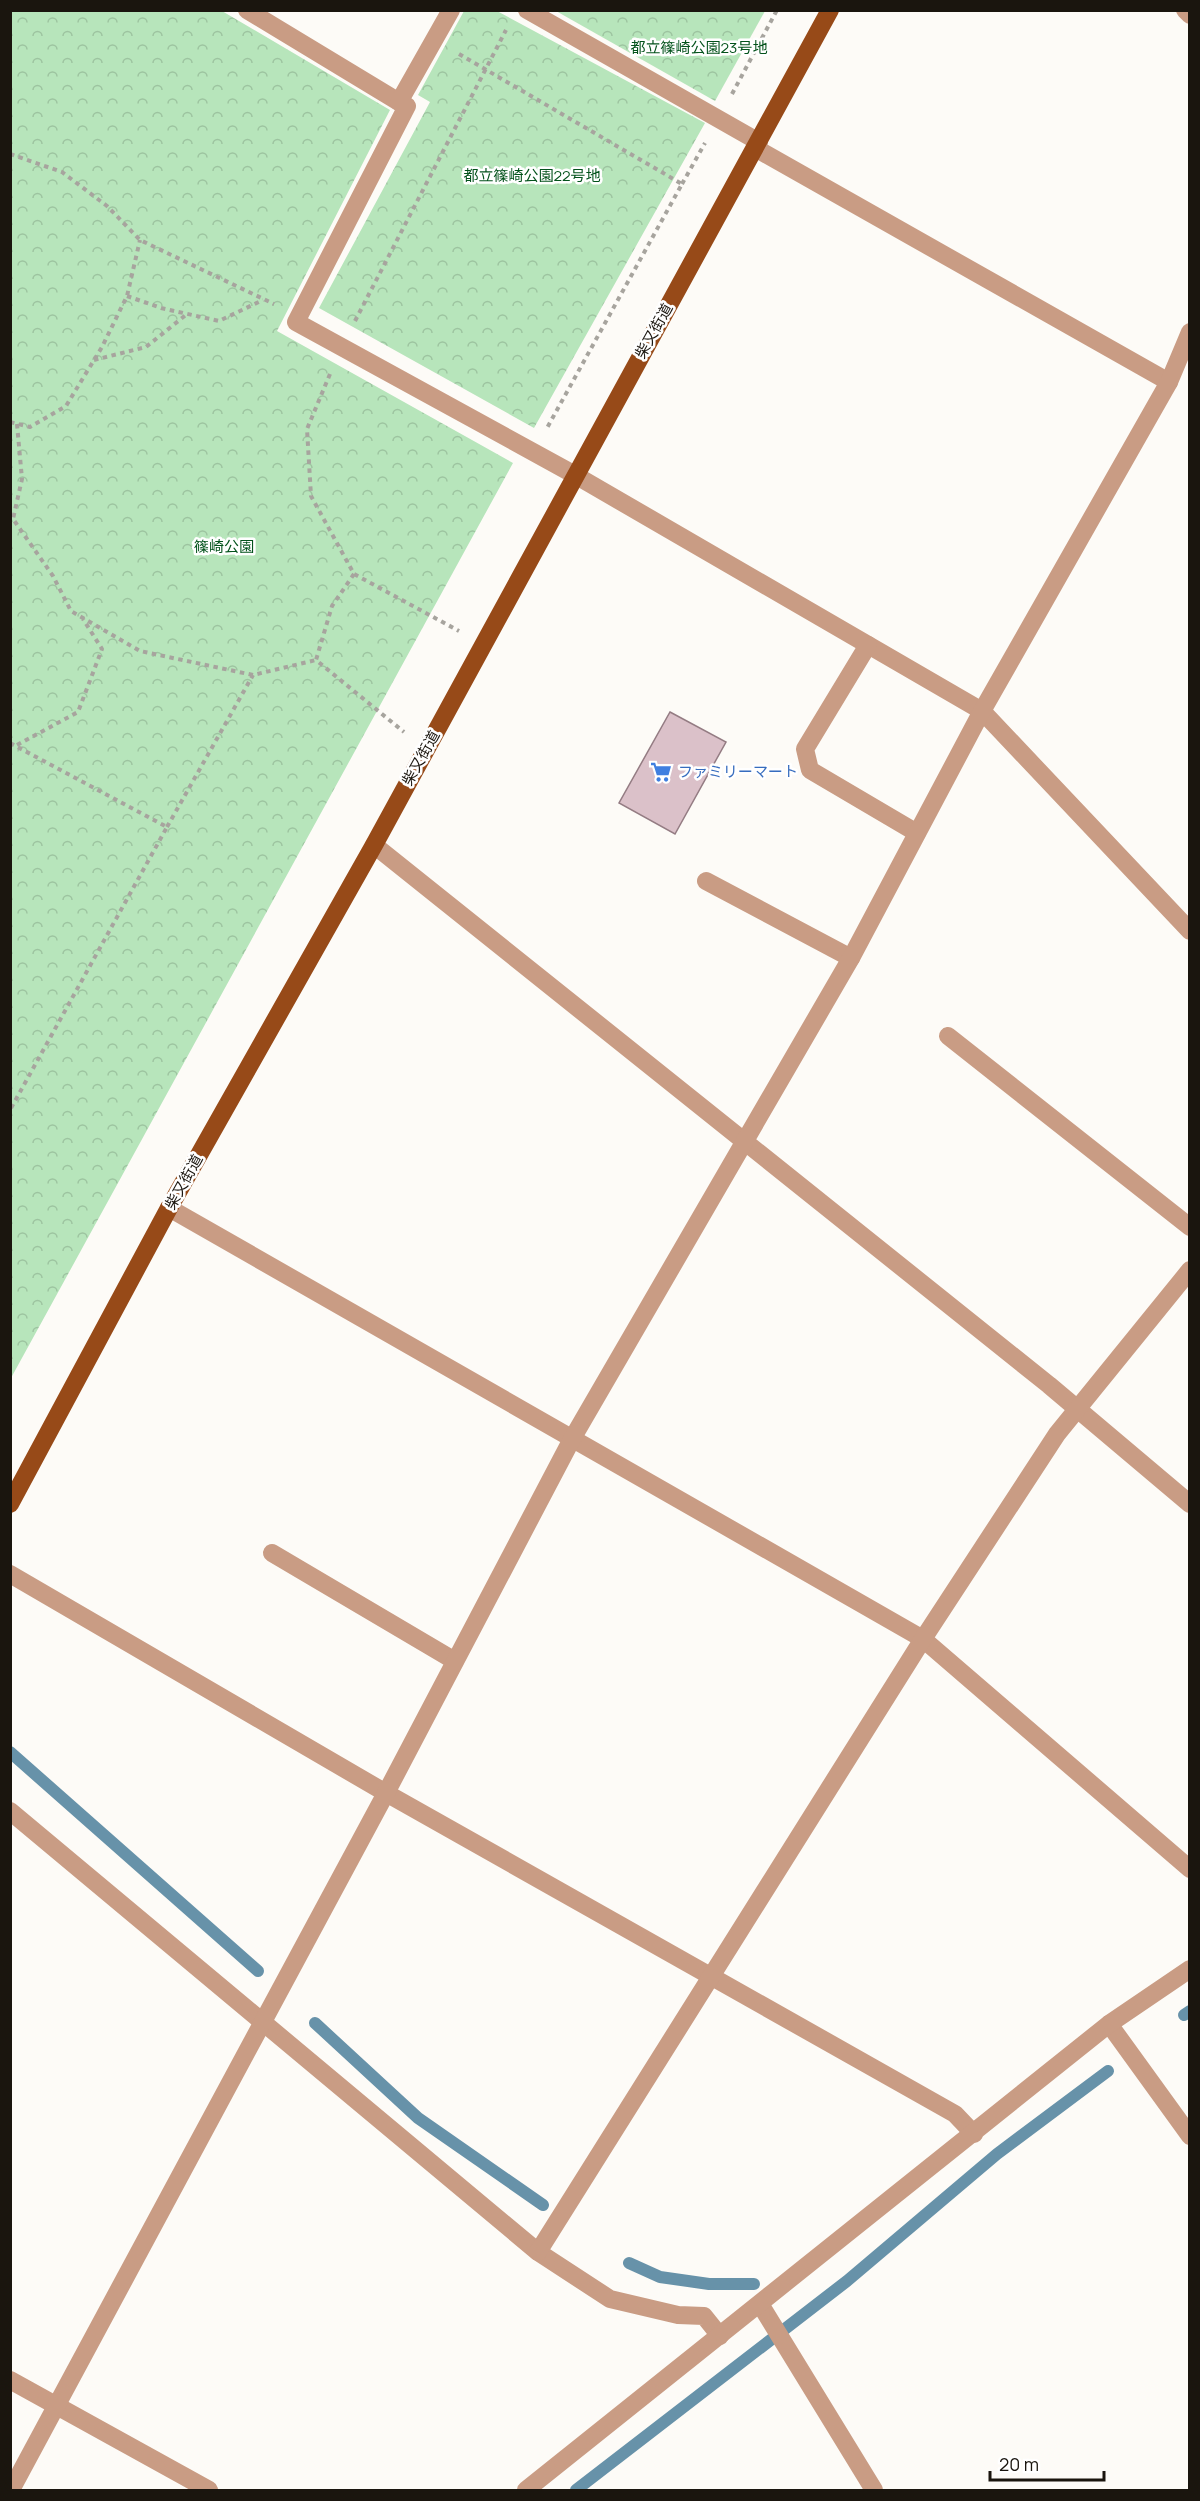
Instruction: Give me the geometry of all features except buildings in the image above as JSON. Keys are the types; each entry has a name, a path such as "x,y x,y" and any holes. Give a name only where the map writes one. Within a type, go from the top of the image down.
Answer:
{"main road":[{"name":"柴又街道","path":"10,1504 169,1208 374,845 830,10"}],"street":[{"path":"247,10 407,106 296,322 575,474 982,711 1190,932"},
{"path":"399,102 451,10"},
{"path":"527,10 1169,382"},
{"path":"1185,10 1190,15"},
{"path":"11,2490 386,1793 572,1438 851,958 982,711 1169,382 1190,332"},
{"path":"868,645 805,749 810,770 917,833"},
{"path":"374,845 745,1140 1076,1408 1190,1504"},
{"path":"706,881 851,958"},
{"path":"948,1036 1190,1227"},
{"path":"169,1208 923,1639 1190,1869"},
{"path":"538,2252 923,1639 1076,1408 1190,1270"},
{"path":"272,1553 455,1661"},
{"path":"10,1574 386,1793 956,2114 974,2134"},
{"path":"10,1811 538,2252 610,2299 678,2315 704,2316 720,2336"},
{"path":"526,2490 1109,2024 1190,1968"},
{"path":"1109,2024 1190,2136"},
{"path":"760,2304 874,2490"},
{"path":"10,2380 209,2490"}],"path":[{"path":"533,452 777,10"},
{"path":"483,644 354,574 311,496 308,429 342,347 511,20"},
{"path":"434,40 681,184"},
{"path":"10,153 62,172 107,206 140,240 264,300 300,314"},
{"path":"10,422 30,427 66,406 94,360 127,296 140,240"},
{"path":"127,296 219,321 264,300"},
{"path":"94,360 146,347 187,314"},
{"path":"17,424 22,479 13,519 53,576 71,611 140,651 254,675 316,660"},
{"path":"316,660 332,606 354,574"},
{"path":"16,746 78,712 102,650 83,618"},
{"path":"316,660 426,749"},
{"path":"10,1110 254,675"},
{"path":"10,743 167,827"}],"green space":[{"name":"篠崎公園","path":"11,10 222,11 390,110 277,331 513,463 11,1378"},
{"name":"都立篠崎公園22号地","path":"464,11 497,11 705,123 534,428 319,308 430,102 418,95"},
{"name":"都立篠崎公園23号地","path":"556,11 765,11 715,101"}],"waterway":[{"path":"10,1752 258,1971"},
{"path":"1184,2015 1190,2011"},
{"path":"315,2023 418,2118 543,2205"},
{"path":"576,2490 847,2281 997,2154 1108,2071"},
{"path":"629,2263 660,2277 709,2284 754,2284"}],"place":[{"name":"ファミリーマート","path":"661,772"}]}
